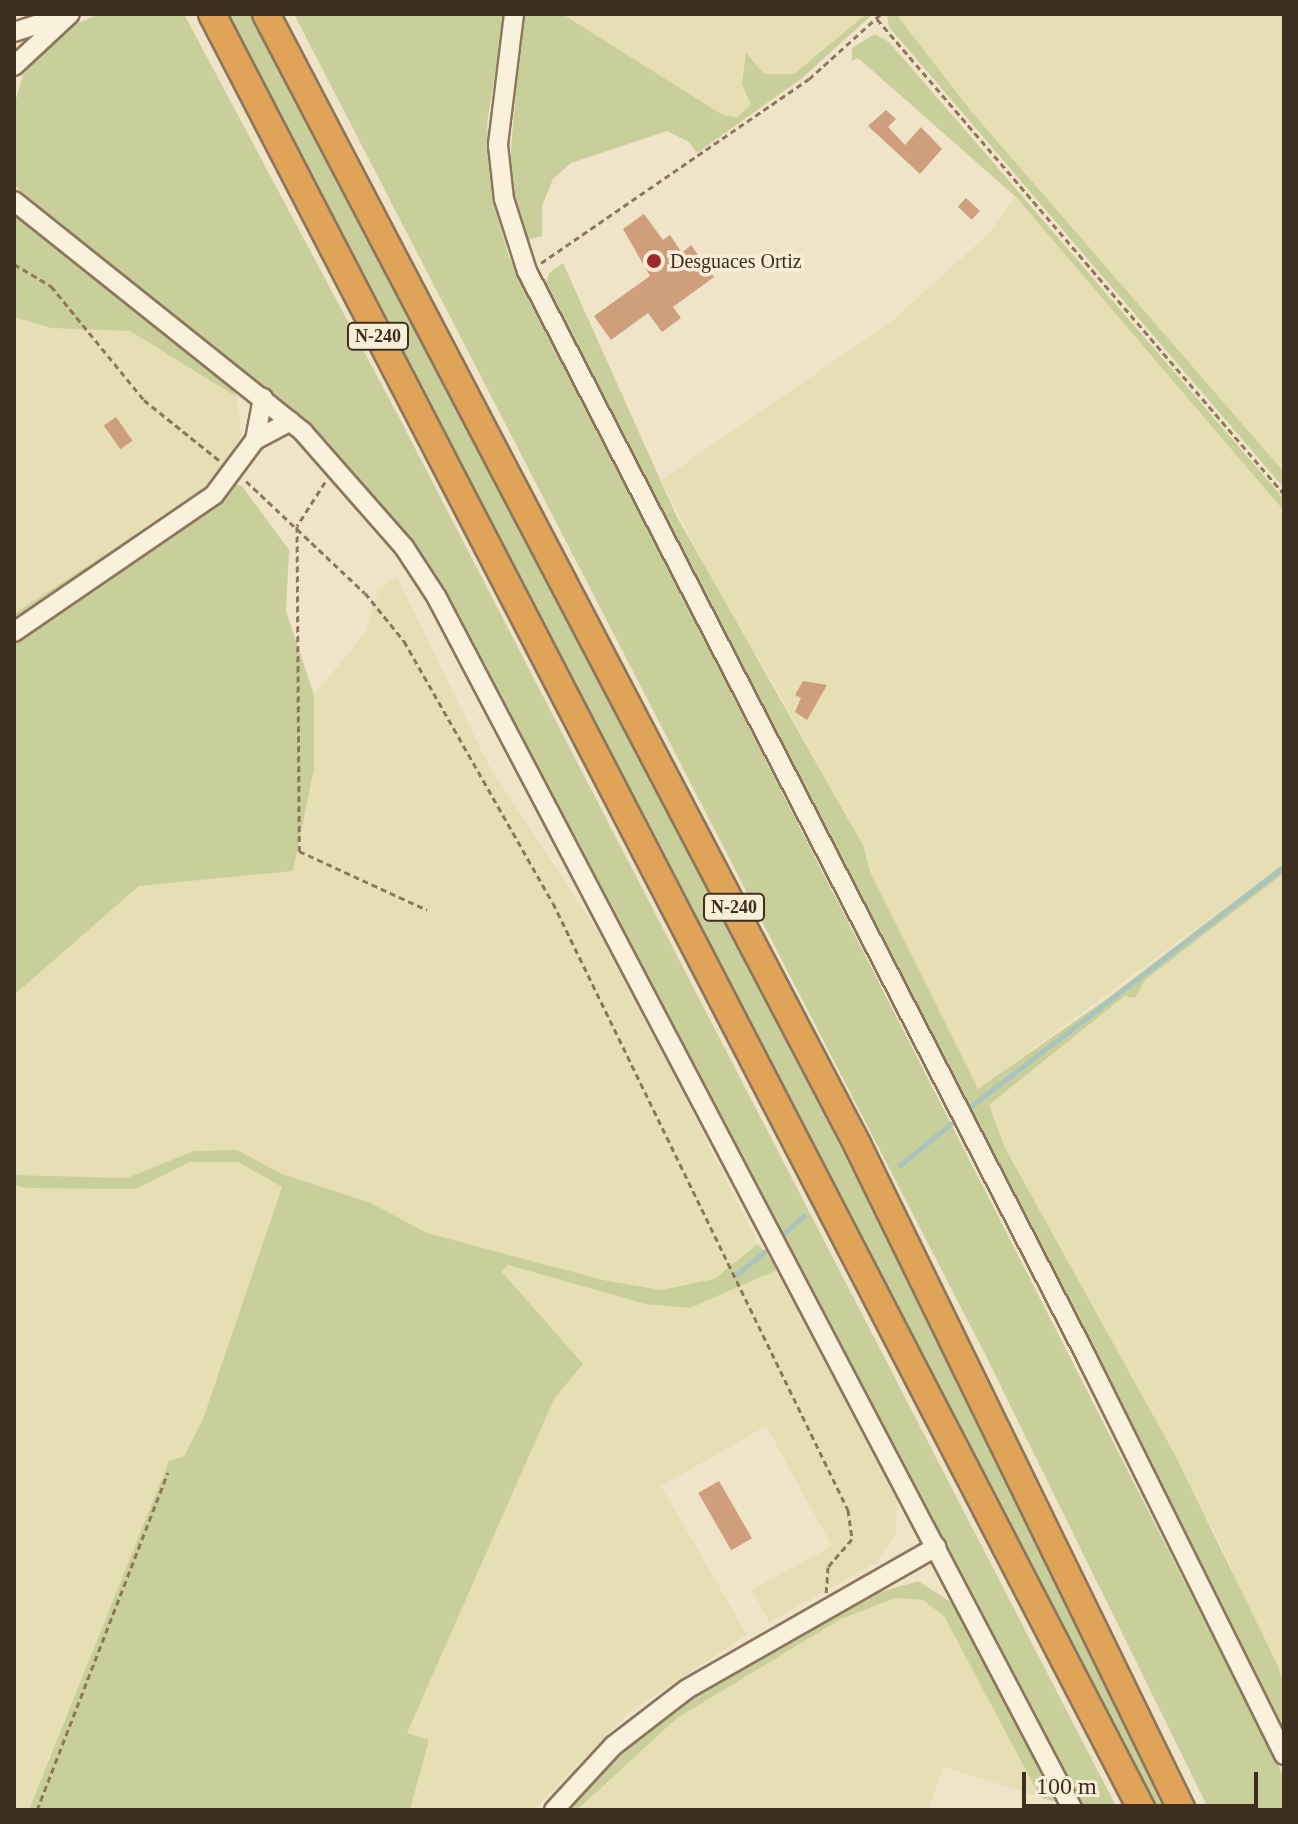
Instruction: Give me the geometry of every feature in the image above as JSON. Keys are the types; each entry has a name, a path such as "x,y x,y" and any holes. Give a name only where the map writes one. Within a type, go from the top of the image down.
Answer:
{"highway":[{"path":"202,14 256,98"},
{"name":"N-240","path":"212,14 1142,1810"},
{"name":"N-240","path":"266,14 857,1144 1182,1810"}],"street":[{"path":"14,32 68,14"},
{"path":"14,66 68,14"},
{"path":"514,14 498,145 504,199 527,271 1088,1360 1284,1755"},
{"path":"14,201 290,421 336,465 404,547 436,596 1073,1810"},
{"path":"14,632 214,495 255,440 263,398"},
{"path":"255,440 290,421"},
{"path":"554,1810 613,1746 687,1689 936,1547"}],"path":[{"path":"527,271 586,237 809,79 881,14"},
{"path":"877,19 1284,494"},
{"path":"14,264 51,286 144,400 297,526 404,641 586,967 848,1510 852,1539 823,1579 832,1607"},
{"path":"336,465 297,526 299,851 427,910"},
{"path":"37,1810 168,1472"}],"shaded area":[{"path":"562,14 866,14 794,74 764,74 747,55 742,84 751,105 737,117 723,115"},
{"path":"896,14 1284,14 1284,472 971,111"},
{"path":"1016,197 1284,511 1284,863 978,1090 870,872 864,847 759,658 739,633 661,480 891,322 987,235"},
{"path":"14,317 51,328 130,331 237,397 241,434 216,482 14,614"},
{"path":"397,577 488,764 615,958 758,1244 714,1279 661,1290 603,1280 427,1233 371,1203 282,1174 237,1150 194,1151 127,1178 14,1175 14,995 139,886 293,871 314,769 314,695 366,632 379,588"},
{"path":"1284,873 1284,1683 1216,1535 1077,1287 1005,1148 989,1105 1126,996 1135,998 1144,981"},
{"path":"190,1162 238,1162 282,1187 203,1419 184,1456 169,1461 29,1810 14,1810 14,1185 136,1189"},
{"path":"508,1265 645,1304 689,1308 779,1269 897,1499 896,1533 876,1563 769,1622 752,1590 832,1546 766,1426 661,1486 747,1635 629,1712 534,1810 410,1810 429,1740 406,1733 554,1399 583,1364 502,1272"},
{"path":"895,1598 923,1600 944,1616 1040,1797 944,1767 928,1810 577,1810 677,1718 841,1619"}],"green space":[{"path":"99,14 184,14 401,421 1118,1810 1082,1810 497,688 403,531 304,423 15,186 14,106 26,64 69,27"},
{"path":"228,14 253,14 946,1350 1172,1810 1158,1810"},
{"path":"294,14 505,14 487,123 493,201 509,257 1284,1777 1284,1810 1209,1810 984,1352"},
{"path":"522,14 562,14 723,115 737,117 751,105 742,84 746,53 764,74 794,74 866,14 873,14 801,79 697,153 689,142 667,131 571,163 553,179 542,206 542,236 527,240 509,175"},
{"path":"887,14 896,14 971,111 1284,472 1284,488 889,27"},
{"path":"875,34 889,42 1284,499 1284,511 1016,197 858,58 852,61 852,48"},
{"path":"14,209 225,379 237,397 130,331 51,328 14,317"},
{"path":"563,263 677,517 864,847 870,872 978,1089 1108,998 1284,863 1284,873 1145,980 1135,998 1125,996 989,1105 1005,1148 1175,1455 1276,1662 1284,1683 1284,1729 1028,1222 584,367 545,286 549,273"},
{"path":"216,482 242,486 289,550 286,611 314,695 314,769 293,871 139,886 14,995 14,614"},
{"path":"237,1150 282,1174 371,1203 427,1233 603,1280 661,1290 714,1279 758,1244 779,1269 690,1308 645,1304 508,1265 502,1272 583,1364 554,1399 407,1733 429,1740 410,1810 29,1810 169,1461 184,1456 203,1419 282,1187 238,1162 190,1162 136,1189 28,1188 14,1185 14,1175 127,1178 194,1151"},
{"path":"918,1581 957,1606 1060,1804 1040,1797 944,1616 923,1600 895,1598 841,1619 677,1718 577,1810 565,1810 623,1749 683,1702 860,1598"}],"building":[{"path":"886,110 896,119 888,127 905,145 921,127 942,149 920,174 868,126"},
{"path":"966,198 980,211 972,220 958,207"},
{"path":"644,214 663,240 670,235 682,253 691,245 714,277 673,307 681,318 662,332 648,313 611,340 594,316 650,276 623,229"},
{"path":"116,417 133,441 120,449 104,426"},
{"path":"803,681 827,685 807,720 795,712 801,698 795,695"},
{"path":"719,1481 752,1538 731,1550 698,1493"}],"waterway":[{"path":"971,1106 1284,867"},
{"path":"900,1165 953,1122"},
{"path":"783,1234 804,1216"},
{"path":"737,1274 765,1251"}],"place":[{"name":"Desguaces Ortiz","path":"654,261"}]}
